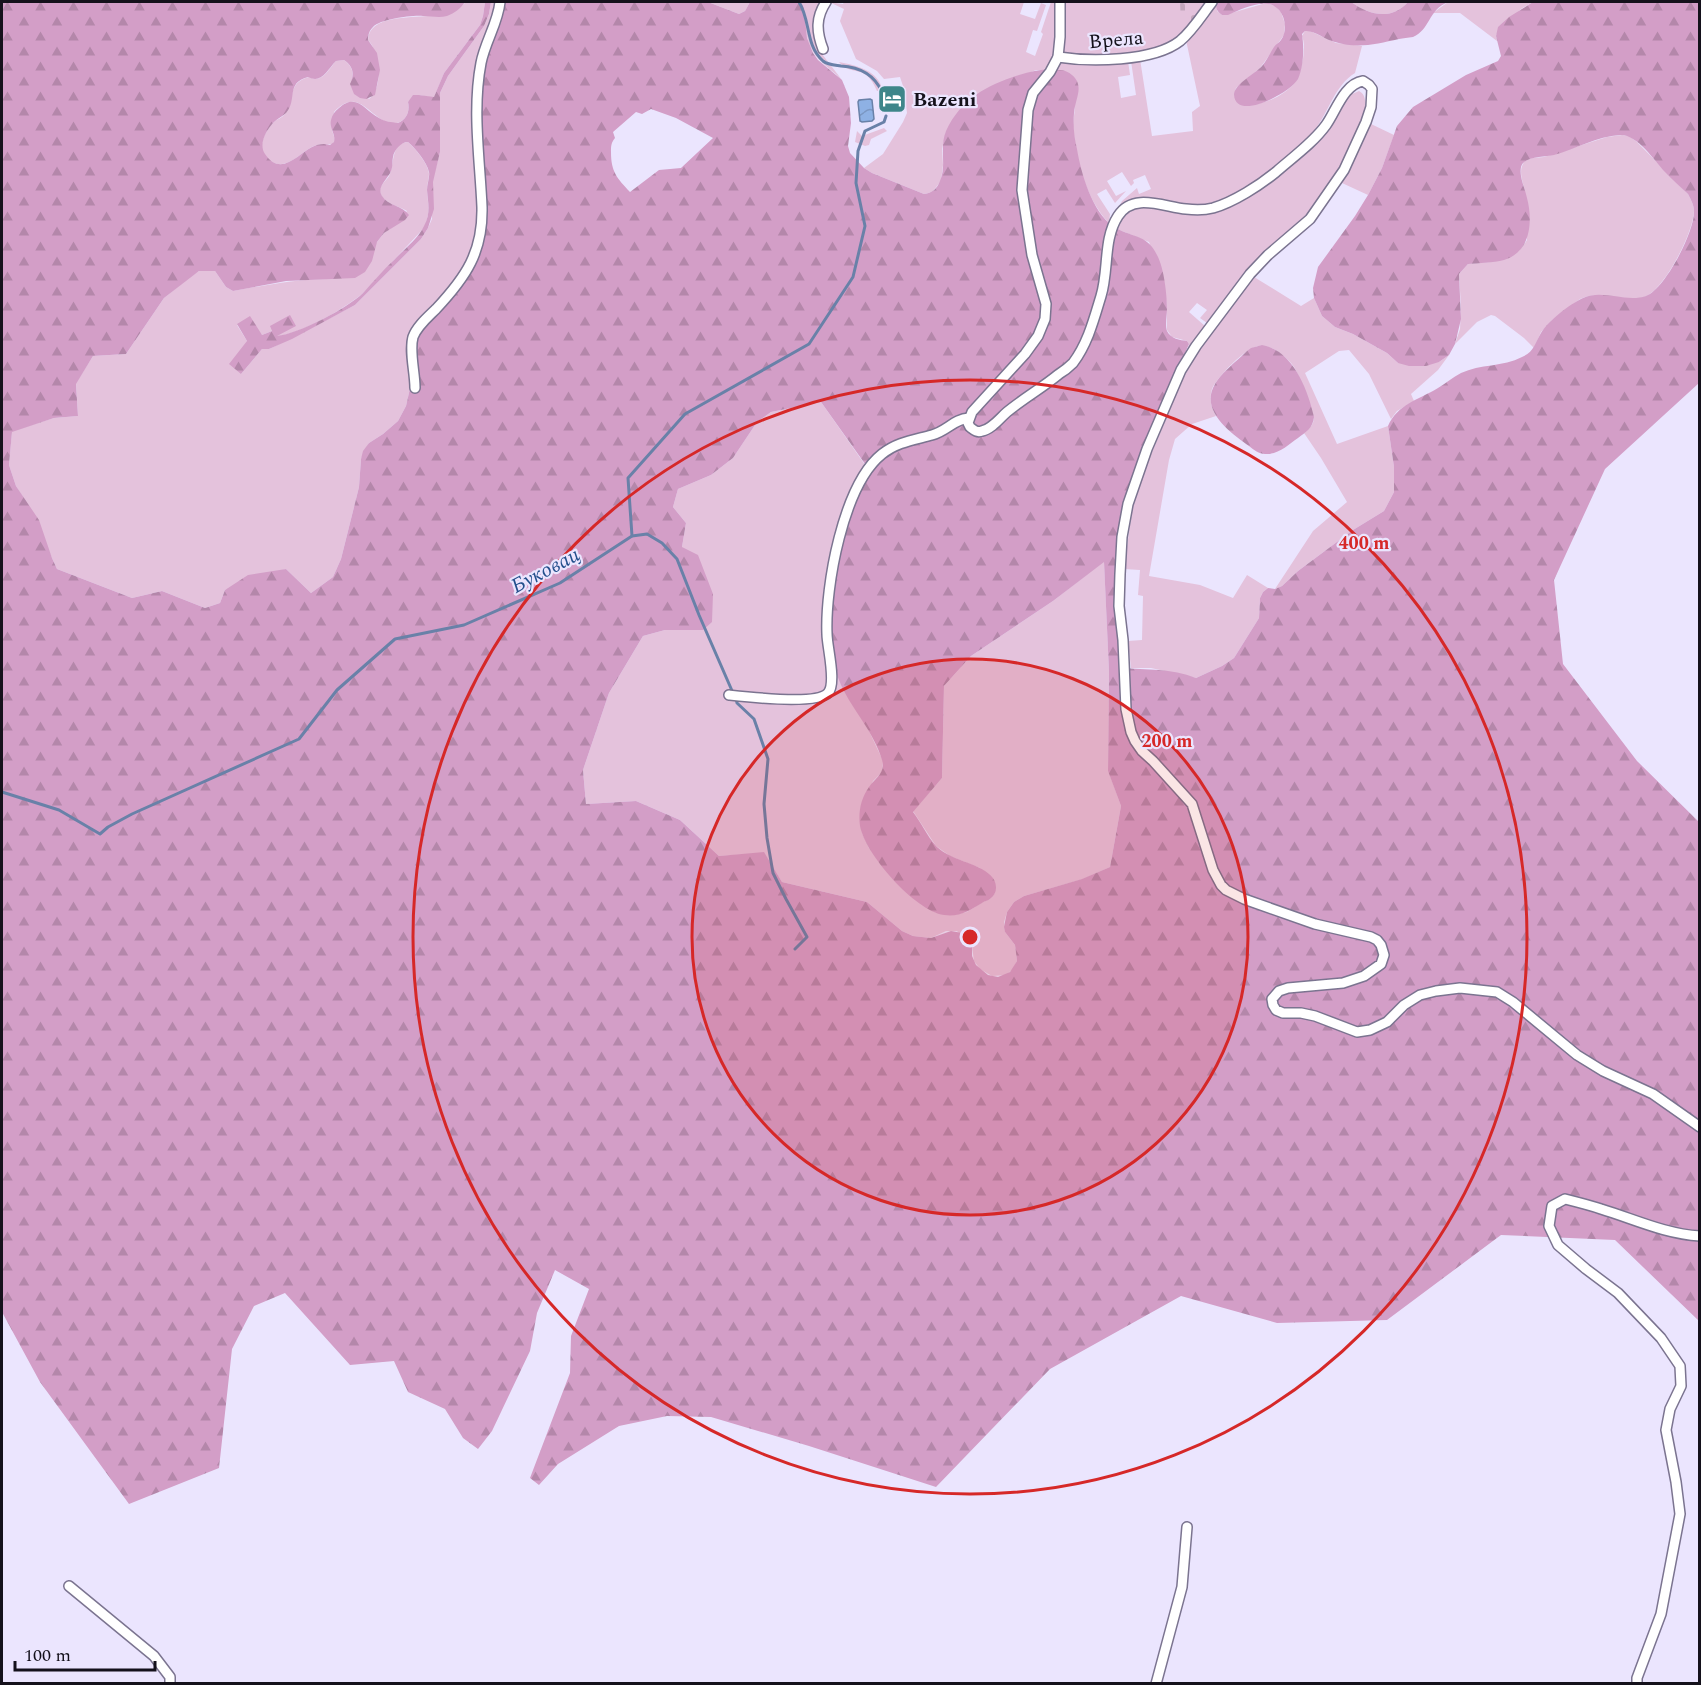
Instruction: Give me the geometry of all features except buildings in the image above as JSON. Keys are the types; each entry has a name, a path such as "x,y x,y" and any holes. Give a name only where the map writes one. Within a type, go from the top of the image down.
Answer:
{"street":[{"path":"415,388 412,344 415,332 465,273 481,238 483,223 476,110 478,83 481,62 498,15 500,2"},
{"path":"823,48 818,30 818,17 826,2"},
{"name":"Врела","path":"1060,2 1058,57 1074,60 1134,57 1162,52 1192,29 1212,2"},
{"path":"1058,57 1030,101 1022,190 1032,255 1046,304 1045,319 1038,336 1025,354 972,412 969,418 970,428 979,432 984,431 1019,402 1072,365 1085,342 1103,291 1108,242 1118,216 1128,206 1145,202 1185,209 1201,209 1214,207 1233,199 1263,182 1314,138 1355,83 1363,81 1372,89 1371,107 1366,122 1344,170 1310,219 1268,255 1250,274 1196,346 1181,370 1147,449 1128,504 1122,537 1119,606 1126,709 1131,732 1142,752 1154,761 1192,804 1213,870 1221,885 1244,899 1315,924 1371,937 1381,945 1384,955 1381,964 1364,976 1343,983 1288,988 1279,991 1272,999 1273,1005 1276,1010 1283,1013 1315,1016 1357,1032 1370,1030 1387,1022 1404,1005 1428,993 1460,988 1497,993 1513,1002 1577,1055 1603,1071 1653,1094 1700,1127"},
{"path":"733,696 774,700 821,696 829,692 832,682 827,635 828,602 835,557 853,497 870,467 889,449 910,440 937,433 958,419 969,418"},
{"path":"1637,1683 1661,1614 1680,1514 1666,1430 1670,1409 1682,1386 1680,1366 1661,1338 1618,1293 1558,1245 1549,1226 1552,1206 1565,1199 1600,1208 1642,1224 1686,1235 1700,1236"},
{"path":"1156,1683 1182,1587 1187,1527"},
{"path":"69,1586 154,1656 170,1677 170,1683"}],"green space":[{"path":"2,2 465,2 447,16 404,17 382,22 373,27 368,40 377,53 380,70 375,95 366,99 354,94 350,84 352,70 344,60 336,61 317,79 308,77 297,83 289,108 271,125 262,146 271,161 283,164 314,146 330,145 334,142 331,118 336,110 345,104 356,102 381,119 398,123 407,114 408,102 413,95 434,97 444,73 480,25 485,2 491,2 484,26 448,76 440,93 440,152 433,182 434,209 428,228 421,239 355,305 292,339 269,349 262,349 241,374 229,364 247,341 237,324 250,316 262,335 272,331 270,326 290,315 296,326 277,336 297,331 322,319 346,306 363,293 418,235 428,217 429,172 417,151 408,142 400,145 395,152 391,171 380,189 385,199 409,215 384,233 377,242 372,261 365,272 355,278 286,281 233,291 226,287 215,271 199,271 164,298 126,354 93,356 76,384 78,416 54,418 12,432 9,465 16,486 39,520 57,569 132,598 162,591 205,608 220,603 225,590 248,575 286,569 311,593 333,577 341,559 359,487 363,451 369,443 398,421 406,406 411,384 409,341 471,256 480,220 474,110 498,2 708,2 739,14 745,11 750,2 801,2 804,8 807,38 813,53 842,80 849,97 851,123 848,146 850,153 872,173 924,194 934,190 940,181 946,131 959,110 976,95 996,83 1039,70 1063,70 1076,79 1079,88 1074,113 1074,136 1081,169 1093,202 1113,226 1143,239 1153,248 1162,267 1165,281 1167,331 1173,337 1187,341 1189,344 1150,431 1125,498 1121,517 1114,603 1121,668 1168,671 1196,678 1234,658 1259,618 1260,598 1263,592 1268,588 1275,589 1282,586 1298,571 1353,530 1384,511 1394,492 1394,467 1388,426 1397,412 1461,373 1515,360 1526,355 1532,350 1549,323 1583,298 1598,295 1631,298 1646,296 1662,283 1678,258 1690,232 1694,211 1688,194 1633,139 1620,135 1611,136 1554,155 1526,161 1521,167 1521,179 1530,216 1525,243 1513,256 1500,261 1468,264 1459,274 1461,319 1455,344 1449,355 1439,362 1426,366 1409,366 1398,363 1387,353 1335,327 1322,316 1314,298 1313,288 1318,267 1355,216 1382,168 1397,126 1413,107 1466,75 1498,61 1501,56 1496,36 1498,27 1533,2 1699,2 1699,383 1605,469 1554,580 1563,664 1637,761 1699,822 1699,1321 1615,1240 1501,1235 1387,1320 1277,1323 1181,1296 1050,1369 936,1487 711,1417 667,1416 619,1426 558,1464 539,1485 530,1478 570,1373 571,1336 589,1289 555,1270 537,1313 530,1351 492,1431 478,1449 463,1438 445,1409 408,1392 394,1361 350,1365 285,1293 254,1306 232,1349 219,1468 129,1504 40,1382 2,1312","holes":["651,109 676,118 713,138 681,168 659,170 630,192 618,178 612,165 611,146 615,138 613,132 636,112 642,114","821,402 870,471 856,495 848,520 836,567 830,617 834,664 841,685 874,740 883,765 881,772 862,800 860,826 864,838 881,865 906,892 932,911 944,915 964,913 990,899 996,888 995,881 986,871 949,855 937,847 913,812 942,778 944,686 971,656 1053,601 1104,562 1109,672 1108,771 1121,806 1110,867 1082,879 1024,896 1014,902 1007,912 1004,927 1015,945 1017,961 1010,972 998,977 988,975 976,965 972,956 972,946 962,933 951,931 931,938 913,936 902,931 867,902 782,882 764,852 719,856 680,820 636,801 586,804 583,770 609,693 643,636 665,630 703,630 712,622 713,594 698,555 682,547 686,523 673,507 678,489 711,475 733,458 757,422 771,412"]},
{"path":"465,2 485,2 483,16 480,25 444,73 434,98 419,95 408,102 407,115 398,123 385,121 355,102 346,103 334,112 332,130 335,140 333,144 313,146 283,164 277,164 265,156 262,143 268,129 285,114 297,83 309,77 318,79 336,61 344,60 351,68 352,80 369,99 377,87 379,70 378,61 368,40 375,26 392,19 437,14"},
{"path":"491,2 498,2 479,235 411,384 406,406 398,421 369,443 361,459 359,487 341,559 333,577 311,593 286,569 225,590 220,603 205,608 162,591 132,598 57,569 27,503 16,486 9,465 12,431 54,418 78,416 76,383 93,356 126,354 164,298 199,271 215,271 226,287 233,291 296,281 334,279 397,224 407,211 384,199 380,190 389,176 398,146 408,142 421,157 428,170 428,212 424,228 362,294 321,320 298,331 275,337 270,326 272,331 262,335 237,325 247,341 241,374 262,349 269,349 355,305 421,239 428,228 432,219 432,182 440,152 440,93 448,76 484,26"},
{"path":"708,2 750,2 745,11 739,14"},
{"path":"801,2 824,2 819,47 842,80 814,54 810,47"},
{"path":"829,2 843,4 844,2 1024,2 1020,14 1035,19 1041,3 1046,5 1037,31 1033,30 1026,52 1035,56 1051,2 1055,2 1056,36 1053,56 1047,70 1036,70 968,100 946,132 942,149 941,181 933,191 924,194 864,168 883,154 903,122 907,113 904,89 900,77 884,79 877,71 856,59 840,21 844,9"},
{"path":"1064,2 1180,2 1193,23 1177,41 1148,52 1102,57 1064,55"},
{"path":"1180,2 1210,2 1193,23 1181,22"},
{"path":"1218,2 1351,2 1373,13 1388,14 1395,12 1408,2 1448,2 1436,10 1423,30 1413,37 1375,44 1351,45 1331,41 1305,31 1302,34 1303,57 1298,79 1275,97 1244,106 1237,103 1235,91 1262,66 1281,40 1285,29 1284,21 1279,10 1271,5 1253,5 1228,15 1222,15 1217,9"},
{"path":"1351,2 1408,2 1395,12 1380,14"},
{"path":"1448,2 1533,2 1521,9 1496,35 1497,41 1460,13 1433,13"},
{"path":"1217,3 1217,11 1222,15 1266,3 1275,6 1281,12 1285,24 1284,35 1260,68 1236,88 1234,95 1238,103 1250,105 1264,102 1276,98 1292,86 1296,81 1303,59 1302,36 1305,31 1310,31 1336,43 1362,46 1355,73 1337,92 1314,131 1262,178 1247,188 1215,202 1199,205 1150,199 1137,201 1118,209 1122,201 1137,188 1139,194 1151,189 1145,175 1133,180 1134,183 1131,186 1122,172 1107,181 1116,196 1126,191 1115,203 1106,189 1097,194 1110,214 1109,223 1094,202 1083,178 1074,139 1074,103 1055,70 1059,64 1063,63 1128,61 1130,75 1118,77 1121,98 1136,95 1131,61 1140,59 1152,136 1193,131 1192,112 1200,106 1186,40"},
{"path":"839,62 866,70 877,78 883,91 877,91 868,76 844,67"},
{"path":"1359,91 1365,100 1364,114 1357,133 1335,175 1311,210 1297,226 1253,264 1207,323 1200,318 1207,310 1197,303 1189,312 1205,326 1188,348 1187,341 1172,337 1167,330 1164,282 1149,242 1117,229 1123,218 1130,211 1146,207 1184,214 1205,214 1223,209 1266,186 1301,156 1350,95"},
{"path":"1371,124 1394,135 1382,168 1368,195 1342,183"},
{"path":"884,128 887,131 871,139 869,145 865,146 855,142 857,131 862,136"},
{"path":"1629,136 1637,142 1688,194 1693,207 1693,220 1689,232 1669,272 1660,284 1644,297 1596,295 1580,299 1552,320 1541,332 1534,348 1524,338 1491,315 1477,322 1455,344 1460,329 1459,274 1468,264 1493,262 1508,257 1521,248 1527,240 1526,198 1521,175 1524,162 1607,137"},
{"path":"1254,277 1301,306 1314,298 1322,316 1335,327 1387,353 1398,363 1439,362 1449,355 1438,370 1411,394 1414,401 1397,411 1391,419 1369,374 1349,350 1339,351 1305,373 1337,444 1388,426 1394,467 1394,492 1384,511 1353,530 1298,571 1282,586 1275,589 1313,531 1347,502 1304,433 1312,425 1314,418 1299,376 1291,363 1276,351 1259,346 1247,351 1232,363 1212,389 1211,403 1216,416 1192,424 1175,439 1169,460 1149,576 1200,585 1233,598 1247,575 1268,588 1260,598 1259,618 1234,658 1196,678 1151,668 1131,668 1128,641 1142,640 1143,596 1138,595 1140,570 1124,569 1133,503 1184,376 1199,350"},
{"path":"1262,345 1273,348 1290,363 1308,395 1314,417 1311,427 1306,432 1283,449 1270,454 1257,452 1227,429 1215,414 1211,397 1213,388 1223,373 1251,348"},
{"path":"821,402 870,472 831,621 834,661 841,684 869,731 883,761 882,772 873,781 860,817 862,833 869,848 934,912 954,915 967,912 990,899 995,893 980,868 950,856 936,846 913,811 942,778 944,686 971,656 1053,601 1104,561 1109,672 1108,770 1121,806 1110,867 1083,879 1024,896 1014,902 1004,922 1005,932 1015,945 1017,961 1006,975 992,976 980,969 974,961 972,946 957,931 946,931 931,938 913,936 902,931 867,902 782,882 764,853 719,856 680,820 636,801 586,804 583,770 609,693 643,636 665,630 703,630 682,547 686,523 673,507 678,489 711,475 733,458 757,422 771,412"}],"water":[{"path":"870,99 874,119 862,122 858,102"}],"waterway":[{"name":"Буковац","path":"799,2 817,55 831,65 854,68 866,73 875,80 882,92"},
{"name":"Буковац","path":"632,536 628,478 685,414 809,344 853,277 865,226 856,183 858,151 865,131 884,122 886,116"},
{"name":"Буковац","path":"2,792 59,810 100,834 132,814 299,739 337,690 395,639 464,625 560,583 632,536 647,534 662,543 677,559 733,693"},
{"path":"736,699 737,703 754,719 768,759 764,804 773,873 807,937 795,949"}],"place":[{"name":"Bazeni","path":"892,99"}]}
